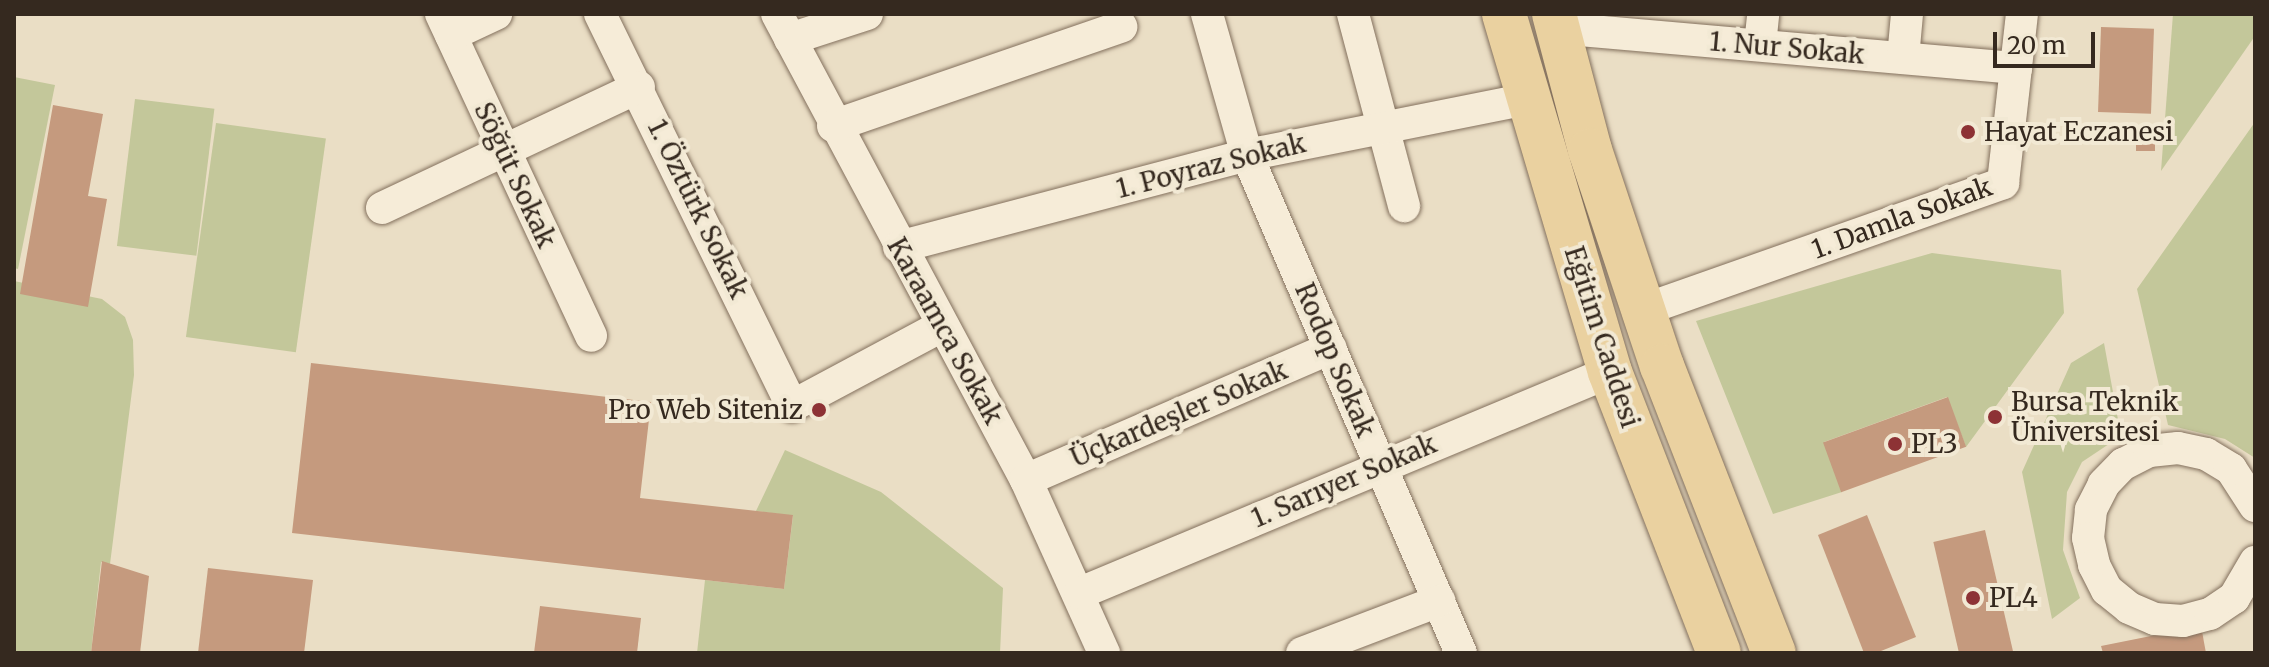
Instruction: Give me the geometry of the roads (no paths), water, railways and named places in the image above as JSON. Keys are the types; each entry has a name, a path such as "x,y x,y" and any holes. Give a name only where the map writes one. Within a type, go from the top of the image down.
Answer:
{"main road":[{"name":"Eğitim Caddesi","path":"1504,14 1610,372 1719,653"},
{"name":"Eğitim Caddesi","path":"1555,21 1590,150 1643,310 1774,653"}],"street":[{"path":"446,24 496,14"},
{"name":"1. Öztürk Sokak","path":"600,14 639,87 792,406 942,326"},
{"path":"784,26 867,14"},
{"name":"Rodop Sokak","path":"1207,14 1247,155 1461,653"},
{"path":"1353,14 1404,206"},
{"path":"1903,58 1907,14"},
{"name":"1. Damla Sokak","path":"1643,310 2003,183 2022,14"},
{"name":"1. Nur Sokak","path":"1555,21 1762,30 1903,58 2016,68"},
{"name":"Söğüt Sokak","path":"446,24 502,151 591,336"},
{"name":"Karaamca Sokak","path":"784,26 833,126 1026,480 1080,593 1104,653"},
{"path":"833,126 1121,27"},
{"path":"382,208 639,87"},
{"name":"1. Poyraz Sokak","path":"899,247 1247,155 1527,99"},
{"name":"Üçkardeşler Sokak","path":"1026,480 1331,348"},
{"name":"1. Sarıyer Sokak","path":"1080,593 1380,465 1610,372"},
{"path":"2255,506 2231,469 2206,454 2178,448 2149,451 2123,464 2104,484 2091,510 2088,538 2094,565 2107,590 2129,608 2155,619 2183,621 2210,614 2234,598 2255,562"},
{"path":"1302,653 1439,601"}],"place":[{"name":"Hayat Eczanesi","path":"1968,132"},
{"name":"Pro Web Siteniz","path":"819,410"},
{"name":"Bursa Teknik Üniversitesi","path":"1995,417"},
{"name":"PL3","path":"1895,444"},
{"name":"PL4","path":"1973,598"}]}
